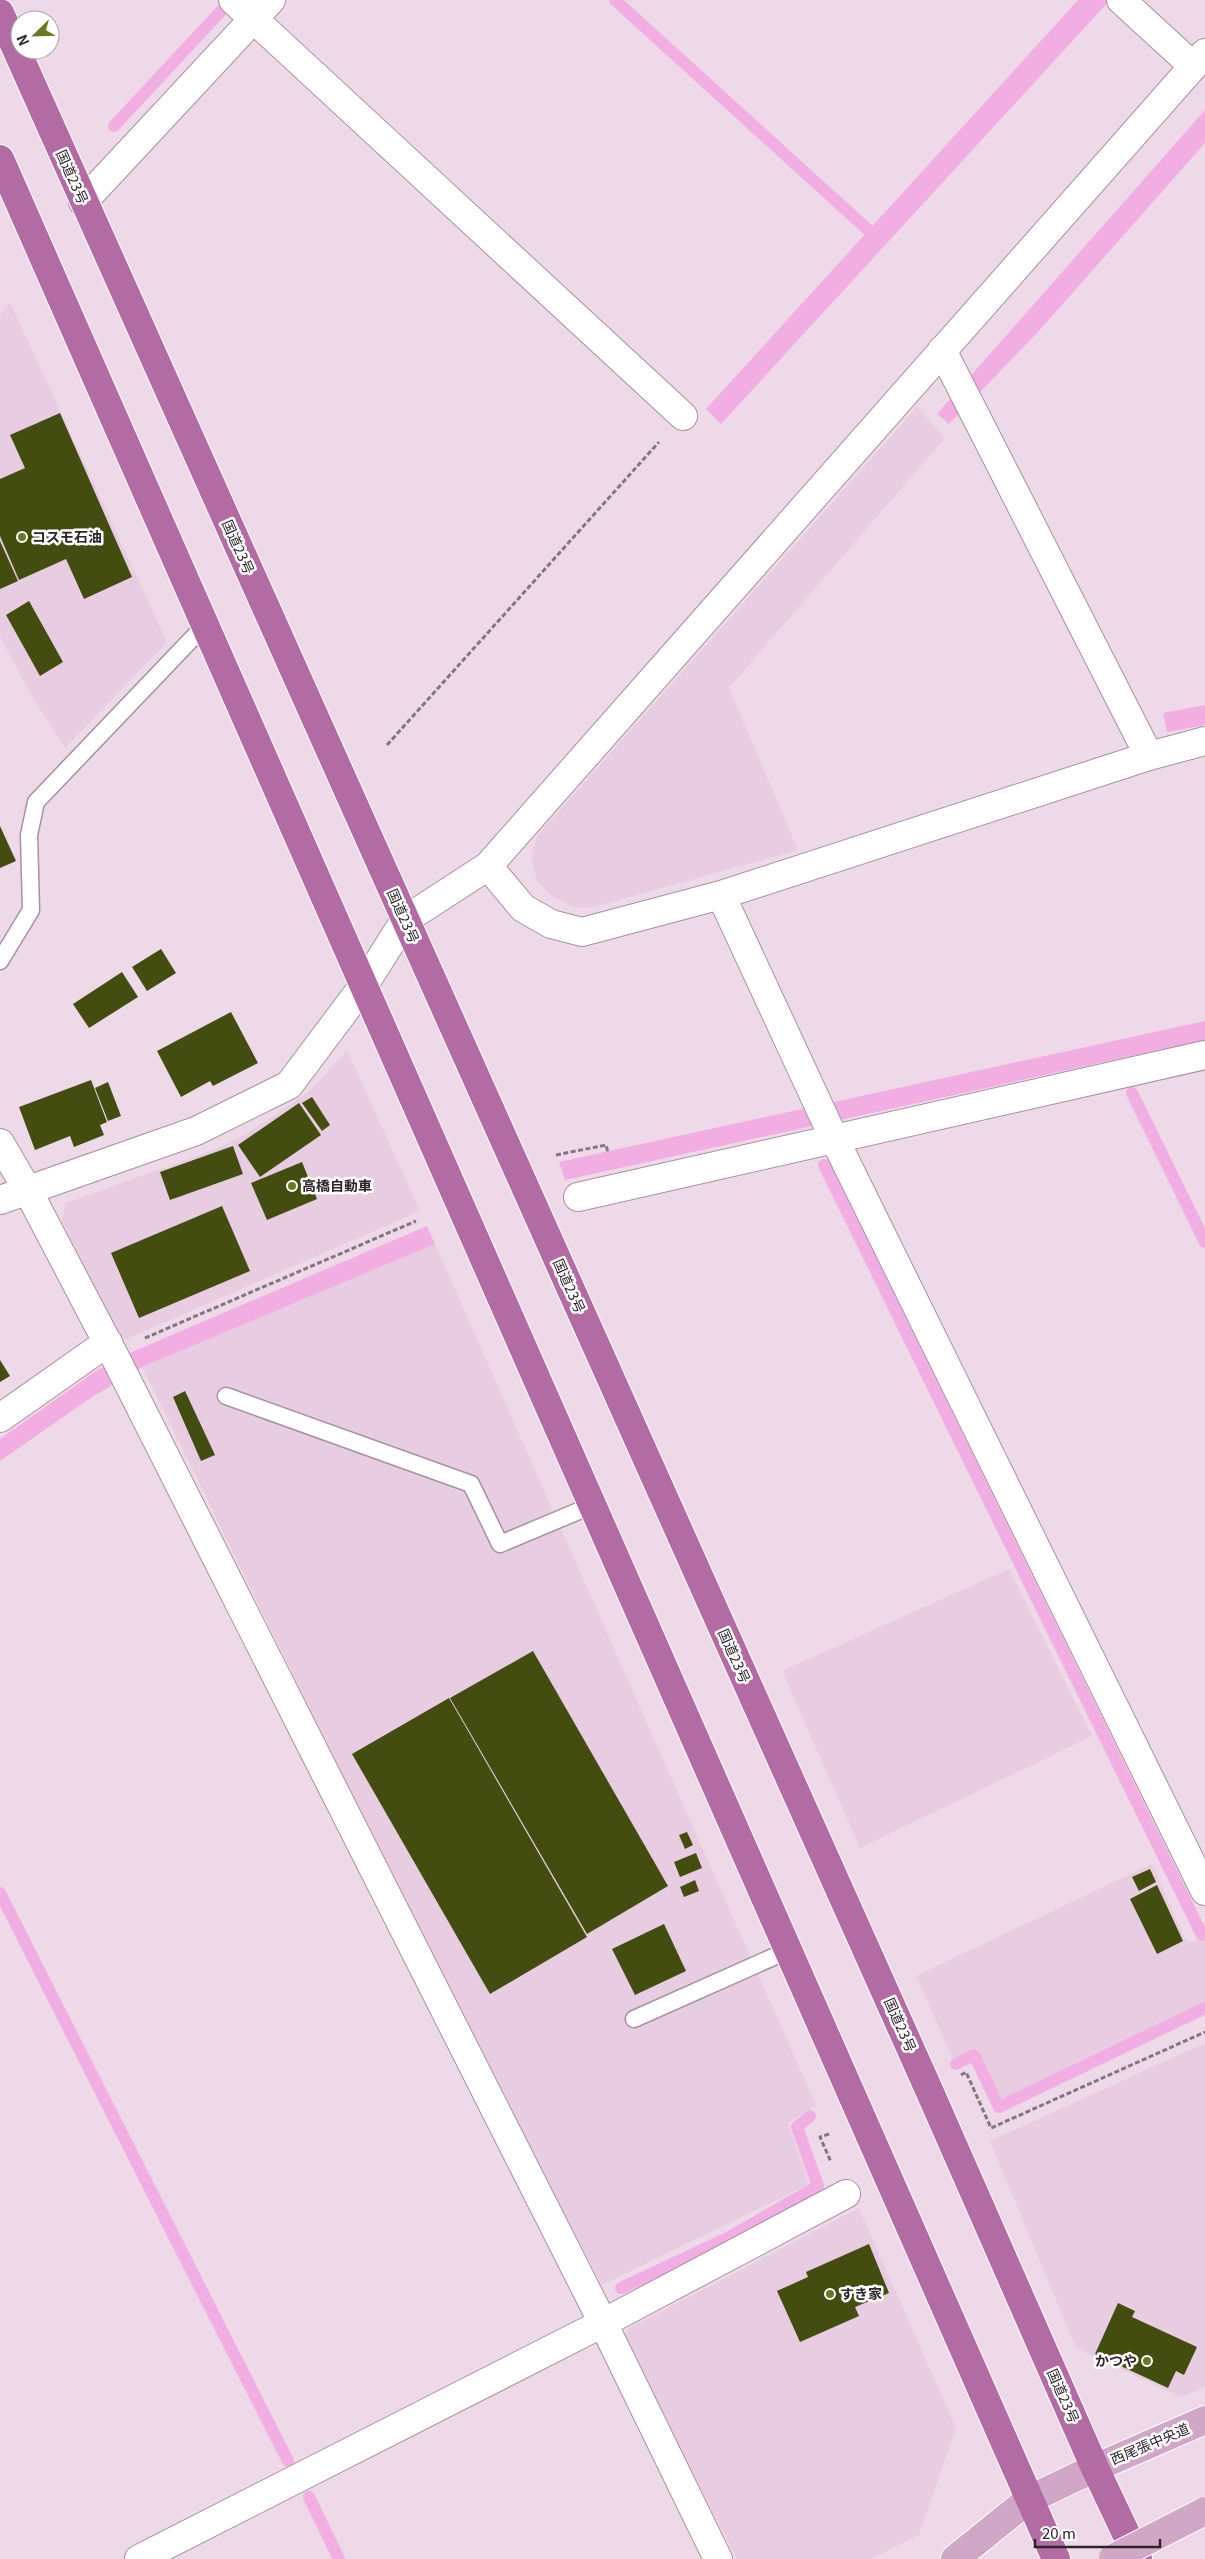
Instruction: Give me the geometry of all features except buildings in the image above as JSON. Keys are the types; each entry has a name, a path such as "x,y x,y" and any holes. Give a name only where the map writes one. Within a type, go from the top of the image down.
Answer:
{"highway":[{"name":"国道23号","path":"0,13 929,2090 1095,2468 1121,2559"},
{"path":"1,164 789,1950 1028,2500 1056,2559"}],"main road":[{"name":"西尾張中央道","path":"955,2559 1028,2500 1095,2468 1205,2420"},
{"path":"1121,2559 1205,2511"}],"street":[{"path":"233,0 262,10 683,416"},
{"path":"0,1200 196,1131 289,1084 364,985 405,920 488,866 1199,59 1121,0"},
{"path":"83,202 262,10"},
{"path":"942,350 1149,756"},
{"path":"488,866 524,908 551,924 582,932 721,895 1149,756 1205,741"},
{"path":"721,895 832,1135 1205,1890"},
{"path":"578,1197 832,1135 1205,1055"},
{"path":"0,1144 27,1189 112,1350 602,2323 718,2559"},
{"path":"0,1418 112,1350"},
{"path":"139,2559 602,2323 846,2194"}],"lane":[{"path":"0,961 31,910 29,835 36,802 205,625"},
{"path":"226,1396 471,1484 500,1544 593,1505"},
{"path":"634,2020 789,1950"}],"path":[{"path":"388,745 683,416"},
{"path":"556,1155 606,1145 607,1150"},
{"path":"112,1350 416,1221"},
{"path":"929,2090 966,2072 991,2128 1205,2032"}],"shaded area":[{"path":"1078,0 1110,0 721,424 706,409"},
{"path":"1205,110 1205,143 1038,332 949,424 937,414"},
{"path":"10,302 167,642 65,748 33,698 0,637 0,315"},
{"path":"917,407 945,438 729,688 798,850 593,907 573,907 551,896 537,881 531,858 537,836"},
{"path":"1205,705 1205,725 1167,732 1163,713"},
{"path":"1205,1021 1205,1040 565,1180 559,1162"},
{"path":"347,1050 420,1211 122,1341 62,1222 66,1203 216,1149 248,1133 310,1091"},
{"path":"427,1226 435,1244 142,1367 89,1399 0,1461 0,1439 96,1371 132,1352"},
{"path":"435,1244 816,2105 788,2123 809,2184 602,2285 461,2017 142,1367"},
{"path":"1009,1569 1092,1736 860,1848 782,1671"},
{"path":"1152,1864 1187,1944 1205,1936 1205,2003 1002,2099 977,2048 953,2059 916,1976"},
{"path":"1205,2043 1205,2387 1181,2397 1076,2348 990,2141"},
{"path":"859,2208 956,2428 919,2535 870,2559 737,2559 624,2338 628,2329"}],"waterway":[{"path":"615,0 877,238"},
{"path":"114,126 222,10"},
{"path":"1132,1093 1205,1242"},
{"path":"824,1165 1202,1935"},
{"path":"0,1893 288,2461"},
{"path":"956,2064 974,2055 999,2107 1205,2008"},
{"path":"621,2288 728,2238 818,2186 797,2127 810,2116"},
{"path":"309,2497 339,2559"}],"place":[{"name":"コスモ石油","path":"22,537"},
{"name":"高橋自動車","path":"292,1186"},
{"name":"すき家","path":"830,2294"},
{"name":"かつや","path":"1147,2361"}]}
